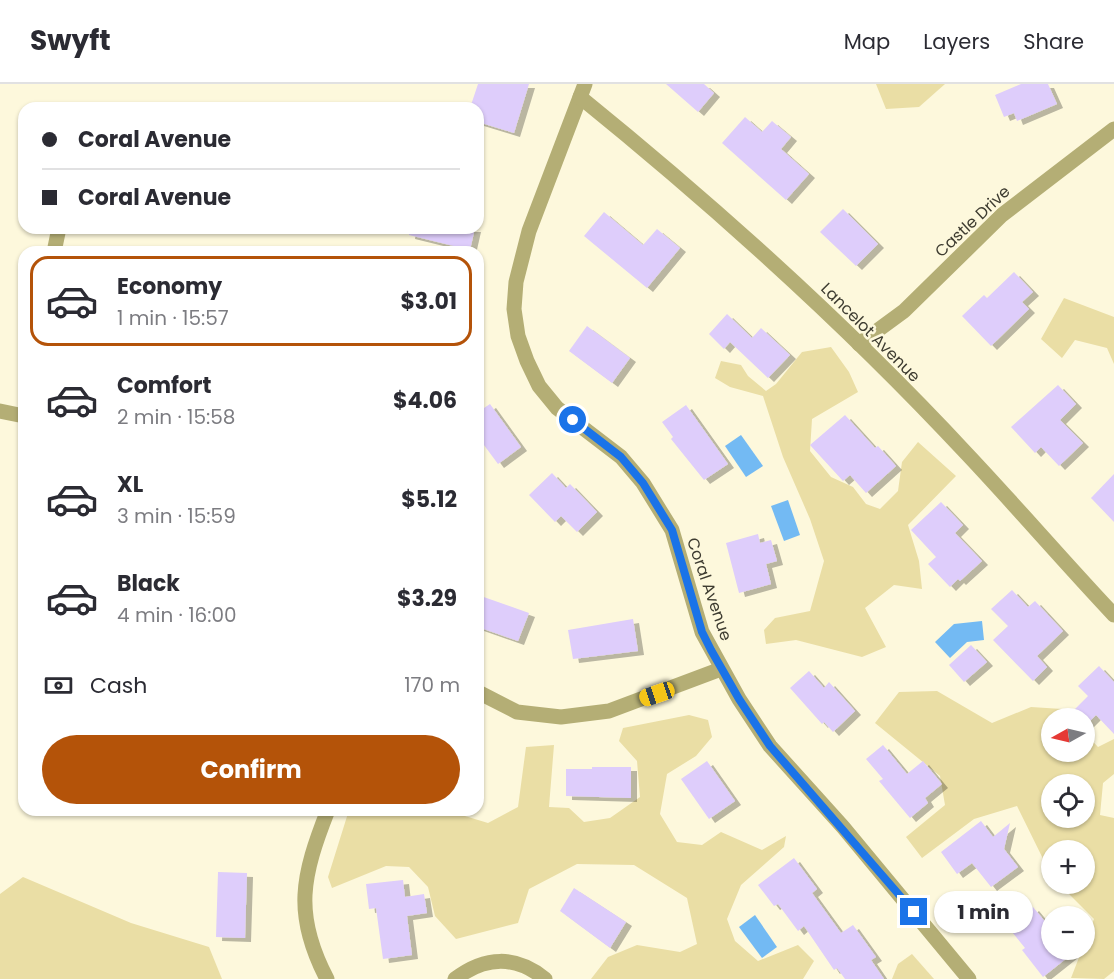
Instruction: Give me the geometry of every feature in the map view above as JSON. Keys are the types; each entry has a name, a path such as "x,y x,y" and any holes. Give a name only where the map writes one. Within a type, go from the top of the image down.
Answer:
{"street":[{"name":"Lancelot Avenue","path":"583,91 715,208 859,344 968,454 1114,615"},
{"name":"Coral Avenue","path":"583,91 529,231 516,282 514,309 518,336 539,386 557,408 621,457 643,483 672,530 702,632 721,669 770,746 843,827 969,979"},
{"name":"Castle Drive","path":"859,344 904,311 1002,215 1114,129"},
{"path":"0,411 18,415"},
{"path":"484,695 517,712 561,717 609,711 721,669"},
{"path":"326,816 306,875 303,902 309,937 327,979"},
{"path":"455,979 468,969 500,960 529,966 545,979"}],"shaded area":[{"path":"876,84 945,84 919,107 886,109"},
{"path":"1064,298 1114,317 1114,364 1107,348 1075,340 1062,358 1041,339"},
{"path":"831,347 849,372 858,392 812,419 810,451 831,477 853,487 866,504 880,509 898,491 902,462 918,442 956,476 908,525 919,561 922,589 894,585 865,608 886,647 862,657 796,640 766,644 764,630 775,618 810,611 824,561 810,519 783,457 763,396 730,387 715,378 721,361 741,365 748,376 766,391 776,384 802,352"},
{"path":"937,691 992,723 1031,707 1046,708 1041,708 1041,762 1095,762 1095,744 1098,747 1114,739 1114,774 1103,783 1100,815 1114,818 1114,971 1104,979 1071,978 1078,960 1095,960 1095,906 1081,906 1069,894 1095,894 1095,840 1041,840 1041,855 1017,806 974,819 922,858 906,837 945,805 940,776 875,723 899,692"},
{"path":"689,715 708,720 712,737 696,756 667,774 660,814 677,842 702,845 721,832 762,850 786,836 784,847 741,885 727,919 735,941 758,961 798,945 814,961 803,979 591,979 608,957 637,945 680,952 697,944 687,898 634,865 577,864 529,889 518,923 456,939 435,916 428,887 409,867 386,866 332,888 328,877 347,816 465,816 488,823 518,807 526,747 554,745 549,807 569,808 584,822 610,818 640,797 637,761 619,741 623,728"},
{"path":"23,877 131,923 209,947 222,979 0,979 0,894"},
{"path":"912,954 934,979 892,979 898,964"}],"water":[{"path":"741,435 763,466 746,477 725,446"},
{"path":"788,500 800,535 784,541 771,506"},
{"path":"982,621 984,640 967,642 950,658 935,642 954,624"},
{"path":"755,915 777,947 762,958 739,927"}],"building":[{"path":"478,84 529,84 514,133 484,124 484,102 472,102"},
{"path":"666,84 704,84 714,93 698,112"},
{"path":"1021,84 1048,84 1057,104 1017,121 1014,113 1004,117 995,95"},
{"path":"745,117 762,132 772,121 791,137 781,149 809,174 786,200 722,143"},
{"path":"843,209 878,244 856,266 820,232"},
{"path":"604,212 643,245 657,229 680,248 647,288 584,236"},
{"path":"474,234 471,246 454,246 409,235"},
{"path":"1014,272 1033,292 1022,302 1029,309 991,346 962,316 984,295 987,298"},
{"path":"727,314 752,338 761,328 790,355 768,378 730,342 724,349 709,334"},
{"path":"587,326 630,358 612,383 569,351"},
{"path":"1058,385 1076,404 1060,420 1083,443 1059,466 1041,447 1035,453 1011,427"},
{"path":"490,404 521,447 498,464 484,445 484,408"},
{"path":"686,405 728,464 704,480 671,439 673,437 662,422"},
{"path":"845,415 875,448 878,446 896,466 866,493 850,475 843,481 810,445"},
{"path":"552,473 566,488 570,484 597,512 577,532 561,516 555,522 529,495"},
{"path":"1114,474 1114,522 1091,498"},
{"path":"941,502 963,525 955,533 982,561 950,587 928,564 936,557 911,530"},
{"path":"758,534 760,543 771,540 777,561 766,564 771,584 739,593 726,543"},
{"path":"1012,590 1028,607 1035,601 1063,631 1037,656 1047,667 1033,681 993,640 1008,626 991,609"},
{"path":"484,597 529,613 518,641 484,629"},
{"path":"633,619 638,651 573,659 568,630"},
{"path":"971,645 987,662 964,682 949,665"},
{"path":"1099,666 1114,682 1114,734 1095,716 1095,708 1076,708 1088,696 1078,686"},
{"path":"809,671 824,688 829,682 855,711 833,732 824,722 822,724 790,688"},
{"path":"883,745 907,774 923,761 942,784 925,798 928,803 910,818 879,781 883,779 866,759"},
{"path":"707,761 735,801 709,819 681,779"},
{"path":"592,767 631,767 631,798 566,796 566,769 592,769"},
{"path":"981,821 993,837 1010,823 1004,849 1018,867 991,887 972,863 957,874 941,852"},
{"path":"794,858 817,889 812,893 841,933 853,925 876,957 871,960 884,979 845,979 837,968 834,970 804,926 798,931 778,904 774,906 758,885"},
{"path":"218,872 247,873 245,938 216,937"},
{"path":"403,880 405,897 424,894 427,913 407,916 412,955 383,959 376,908 369,909 366,884"},
{"path":"574,888 626,922 610,948 560,911"},
{"path":"1033,907 1041,917 1041,960 1064,960 1043,977 1022,950 1025,948 1008,927"}],"route":[{"path":"573,420 621,457 643,483 672,530 702,632 721,669 770,746 843,827 914,912"}]}
